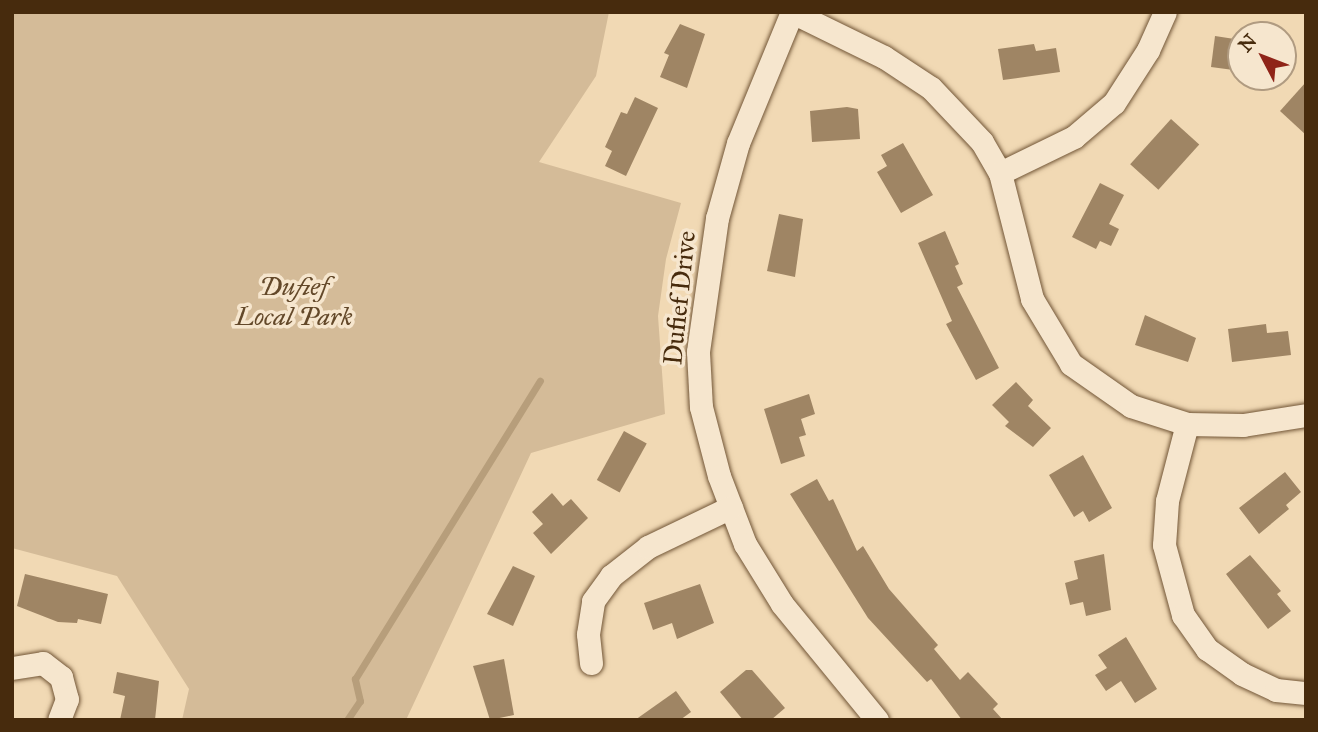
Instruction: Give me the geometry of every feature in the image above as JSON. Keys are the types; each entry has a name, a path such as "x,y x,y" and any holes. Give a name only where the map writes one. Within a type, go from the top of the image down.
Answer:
{"street":[{"path":"792,12 884,57 931,88 982,142 1000,173 1032,299 1071,364 1132,406 1187,424 1243,425 1306,415"},
{"name":"Dufief Drive","path":"792,12 738,143 717,218 703,297 698,352 701,407 731,508 745,544 782,604 877,720"},
{"path":"1000,173 1074,137 1114,103 1148,50 1165,12"},
{"path":"1187,424 1167,501 1164,545 1184,615 1207,649 1241,674 1276,690 1306,693"},
{"path":"591,663 588,634 593,601 611,576 648,547 731,508"},
{"path":"12,667 43,663 61,677 67,699 59,720"}],"green space":[{"name":"Dufief Local Park","path":"12,12 609,12 596,76 539,162 681,203 666,259 658,316 665,414 531,453 406,720 182,720 189,689 117,576 12,548"}],"building":[{"path":"680,24 705,34 687,88 660,77 669,55 664,53"},
{"path":"1215,36 1227,38 1227,69 1211,67"},
{"path":"1034,44 1036,51 1056,48 1060,72 1003,80 998,49"},
{"path":"1306,82 1306,135 1280,111"},
{"path":"635,97 658,108 626,176 605,166 612,151 605,147 621,112 627,114"},
{"path":"847,107 858,109 860,139 812,142 810,111"},
{"path":"1171,119 1199,144 1158,190 1130,164"},
{"path":"903,143 933,195 901,213 877,172 887,166 881,155"},
{"path":"1100,183 1124,195 1109,224 1119,229 1111,246 1100,241 1096,249 1072,237"},
{"path":"779,214 803,219 795,277 767,271"},
{"path":"945,231 959,264 955,266 963,284 957,287 999,368 976,380 946,324 952,321 918,243"},
{"path":"1145,315 1196,338 1188,362 1135,345"},
{"path":"1266,324 1267,333 1288,331 1291,355 1232,362 1228,329"},
{"path":"1016,382 1033,400 1028,406 1051,428 1033,447 1005,426 1009,422 992,405"},
{"path":"809,394 815,414 801,419 806,435 799,437 805,456 781,464 764,409"},
{"path":"624,431 647,444 620,493 597,480"},
{"path":"1083,455 1112,508 1089,522 1083,511 1074,517 1049,475"},
{"path":"1285,472 1301,492 1286,505 1289,509 1259,534 1239,508"},
{"path":"817,479 829,501 833,499 857,551 863,546 889,589 938,645 934,649 960,680 968,672 998,704 993,709 1003,720 962,720 931,679 927,682 868,618 790,494"},
{"path":"552,493 563,506 571,499 588,518 551,554 533,533 543,524 532,512"},
{"path":"1104,554 1111,610 1086,616 1083,602 1070,605 1065,583 1078,579 1074,561"},
{"path":"1250,555 1281,591 1277,594 1291,611 1268,629 1226,574"},
{"path":"513,566 535,576 513,626 487,614"},
{"path":"25,574 108,594 101,624 78,619 77,623 58,622 17,606"},
{"path":"700,584 714,623 677,639 672,623 653,630 644,603"},
{"path":"1126,637 1157,689 1135,703 1121,681 1106,691 1095,675 1107,668 1098,655"},
{"path":"504,659 514,715 490,720 473,666"},
{"path":"746,670 752,670 785,708 771,720 743,720 720,692"},
{"path":"117,672 159,681 155,720 120,720 125,696 113,693"},
{"path":"676,691 691,712 680,720 635,720"}],"waterway":[{"path":"347,720 360,701 355,679 540,381"}]}
